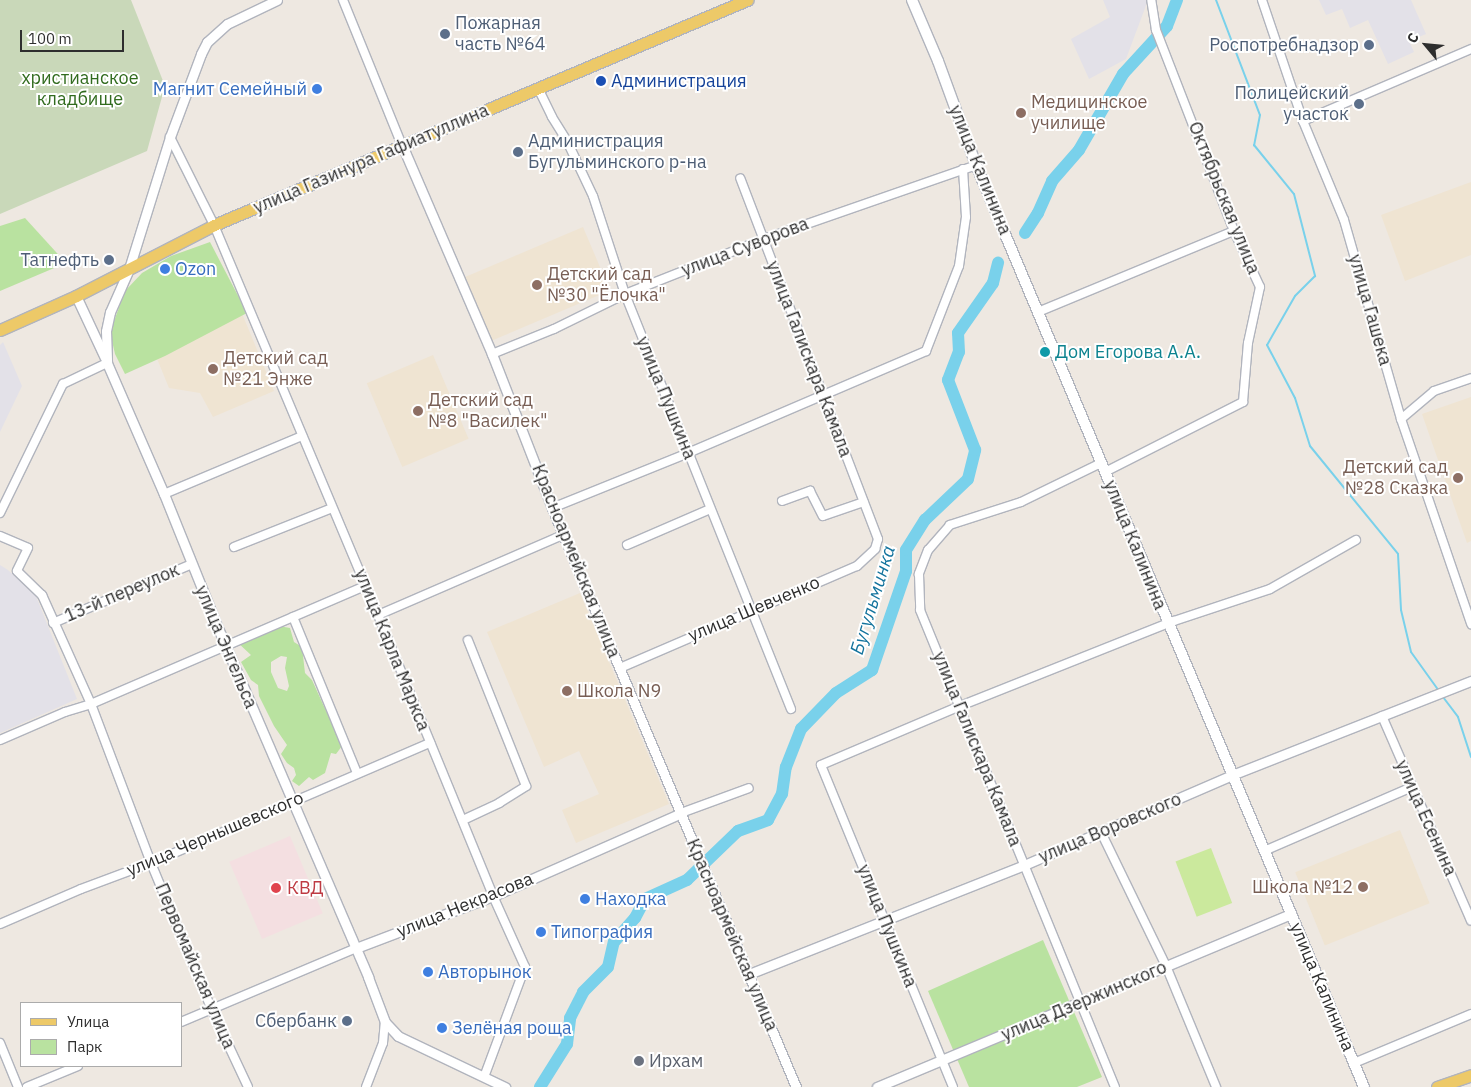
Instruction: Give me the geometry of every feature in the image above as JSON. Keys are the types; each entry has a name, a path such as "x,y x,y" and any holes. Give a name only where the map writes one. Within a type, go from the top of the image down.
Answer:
{"main road":[{"name":"улица Газинура Гафиатуллина","path":"0,330 76,296 214,225 747,0"},
{"name":"улица Калинина","path":"912,0 938,61 976,165 1167,624 1364,1087"},
{"path":"1437,1087 1471,1075"}],"street":[{"name":"улица Энгельса","path":"277,0 227,24 207,42 170,137 129,269 110,312 106,332 107,363 164,494 291,801 356,948 385,1022"},
{"path":"344,0 402,145"},
{"name":"Октябрьская улица","path":"1103,468 1243,402 1248,343 1260,287 1234,231 1156,30 1151,0"},
{"name":"улица Гашека","path":"1262,0 1304,121 1344,220 1402,419 1471,624"},
{"path":"1304,121 1471,48"},
{"name":"улица Пушкина","path":"538,88 552,117 567,140 593,196 625,294 791,709"},
{"name":"улица Карла Маркса","path":"170,137 214,225 366,586 493,896 525,967 484,1077"},
{"name":"Красноармейская улица","path":"402,145 492,354 563,535 796,1087"},
{"name":"улица Суворова","path":"492,354 554,329 625,294 764,239 976,165"},
{"path":"552,508 688,453 926,351 959,266 966,218 963,169"},
{"name":"улица Галискара Камала","path":"740,178 878,539"},
{"path":"1038,312 1234,231"},
{"path":"0,513 63,384 107,363 76,296"},
{"path":"1402,419 1434,392 1471,378"},
{"path":"164,494 302,436"},
{"name":"улица Галискара Камала","path":"1103,468 1021,502 950,524 928,550 920,574 920,610 1115,1087"},
{"path":"782,501 810,491 823,516 864,502"},
{"path":"234,547 332,508"},
{"path":"626,545 710,509"},
{"path":"378,615 563,535"},
{"name":"Первомайская улица","path":"0,536 28,548 17,571 42,595 91,704 151,863 211,1008 248,1087"},
{"name":"улица Шевченко","path":"620,668 856,566 875,549 878,539"},
{"path":"960,706 1167,624 1270,589 1356,540"},
{"name":"13-й переулок","path":"53,623 192,564"},
{"path":"0,740 64,712 91,704 366,586"},
{"path":"293,616 357,773"},
{"path":"463,820 499,803 526,786 468,640"},
{"name":"улица Воровского","path":"749,974 1024,864 1232,775 1471,681"},
{"name":"улица Пушкина","path":"954,1087 821,765 960,706"},
{"name":"улица Есенина","path":"1382,716 1471,921"},
{"name":"улица Чернышевского","path":"0,924 81,889 151,863 291,801 430,743"},
{"path":"1264,851 1412,787"},
{"name":"улица Некрасова","path":"182,1022 356,948 493,896 681,813 749,788"},
{"path":"1101,832 1166,966 1216,1087"},
{"name":"улица Дзержинского","path":"877,1087 1291,914"},
{"path":"1354,1063 1471,1014"},
{"path":"385,1022 398,1036 505,1087"},
{"path":"366,1087 383,1042 385,1022"},
{"path":"0,1043 18,1087"},
{"path":"27,1087 76,1067"}],"shaded area":[{"path":"1103,0 1148,0 1126,59 1089,79 1071,39 1110,17"},
{"path":"1319,0 1411,0 1426,34 1409,41 1414,52 1388,64 1368,20 1350,28 1342,9 1326,15"},
{"path":"1471,182 1471,255 1405,281 1381,215"},
{"name":"Детский сад №30 \"Ёлочка\"","path":"583,227 610,291 490,341 463,278"},
{"name":"Детский сад №21 Энже","path":"241,311 274,391 213,417 200,393 169,388 153,349"},
{"path":"3,342 22,386 0,432 0,345"},
{"name":"Детский сад №8 \"Василек\"","path":"433,355 469,439 402,467 367,383"},
{"name":"Детский сад №28 Сказка","path":"1471,397 1471,541 1467,543 1422,414"},
{"path":"0,565 36,596 77,699 0,733"},
{"name":"Школа N9","path":"580,593 669,804 576,843 562,810 599,794 579,751 544,767 487,632"},
{"name":"Школа №12","path":"1400,830 1430,903 1325,946 1295,872"},
{"name":"КВД","path":"290,836 323,913 262,939 229,862"}],"green space":[{"name":"христианское кладбище","path":"0,0 131,0 165,86 147,151 0,214"},
{"path":"25,218 66,263 0,291 0,226"},
{"path":"210,242 247,313 165,356 125,374 115,354 110,332 125,291 142,273 171,256"},
{"path":"273,625 290,628 294,642 302,647 305,673 312,680 342,746 336,754 331,753 325,773 313,780 309,777 299,786 292,781 296,775 294,768 287,763 281,754 287,745 274,726 259,696 258,685 251,680 241,662 251,655 236,641 241,634 266,634","holes":["281,656 287,657 285,668 289,686 287,691 278,688 271,672 271,662"]},
{"path":"1211,848 1232,903 1197,917 1176,862"},
{"path":"1043,940 1102,1077 1077,1087 969,1087 928,991"}],"waterway":[{"name":"Бугульминка","path":"1025,233 1038,213 1052,181 1079,150 1123,74 1167,26 1177,0"},
{"path":"1216,0 1260,115 1254,145 1294,194 1315,276 1295,296 1267,345 1295,398 1310,446 1398,554 1401,610 1411,652 1439,691"},
{"name":"Бугульминка","path":"540,1087 567,1044 570,1018 583,992 608,967 614,942 635,918 645,899 687,880 738,831 768,820 782,794 786,767 801,729 836,693 872,670 906,571 906,550 925,520 968,479 975,450 948,380 959,352 958,333 993,283 998,263"},
{"path":"1443,697 1458,717 1471,757"}],"place":[{"name":"Пожарная часть №64","path":"445,34"},
{"name":"Роспотребнадзор","path":"1369,45"},
{"name":"Администрация","path":"601,81"},
{"name":"Магнит Семейный","path":"317,89"},
{"name":"Полицейский участок","path":"1359,104"},
{"name":"Медицинское училище","path":"1021,113"},
{"name":"Администрация Бугульминского р-на","path":"518,152"},
{"name":"Татнефть","path":"109,260"},
{"name":"Ozon","path":"165,269"},
{"name":"Детский сад №30 \"Ёлочка\"","path":"537,285"},
{"name":"Дом Егорова А.А.","path":"1045,352"},
{"name":"Детский сад №21 Энже","path":"213,369"},
{"name":"Детский сад №8 \"Василек\"","path":"418,411"},
{"name":"Детский сад №28 Сказка","path":"1458,478"},
{"name":"Школа N9","path":"567,691"},
{"name":"Школа №12","path":"1363,887"},
{"name":"КВД","path":"276,888"},
{"name":"Находка","path":"585,899"},
{"name":"Типография","path":"541,932"},
{"name":"Авторынок","path":"428,972"},
{"name":"Сбербанк","path":"347,1021"},
{"name":"Зелёная роща","path":"442,1028"},
{"name":"Ирхам","path":"639,1061"}]}
